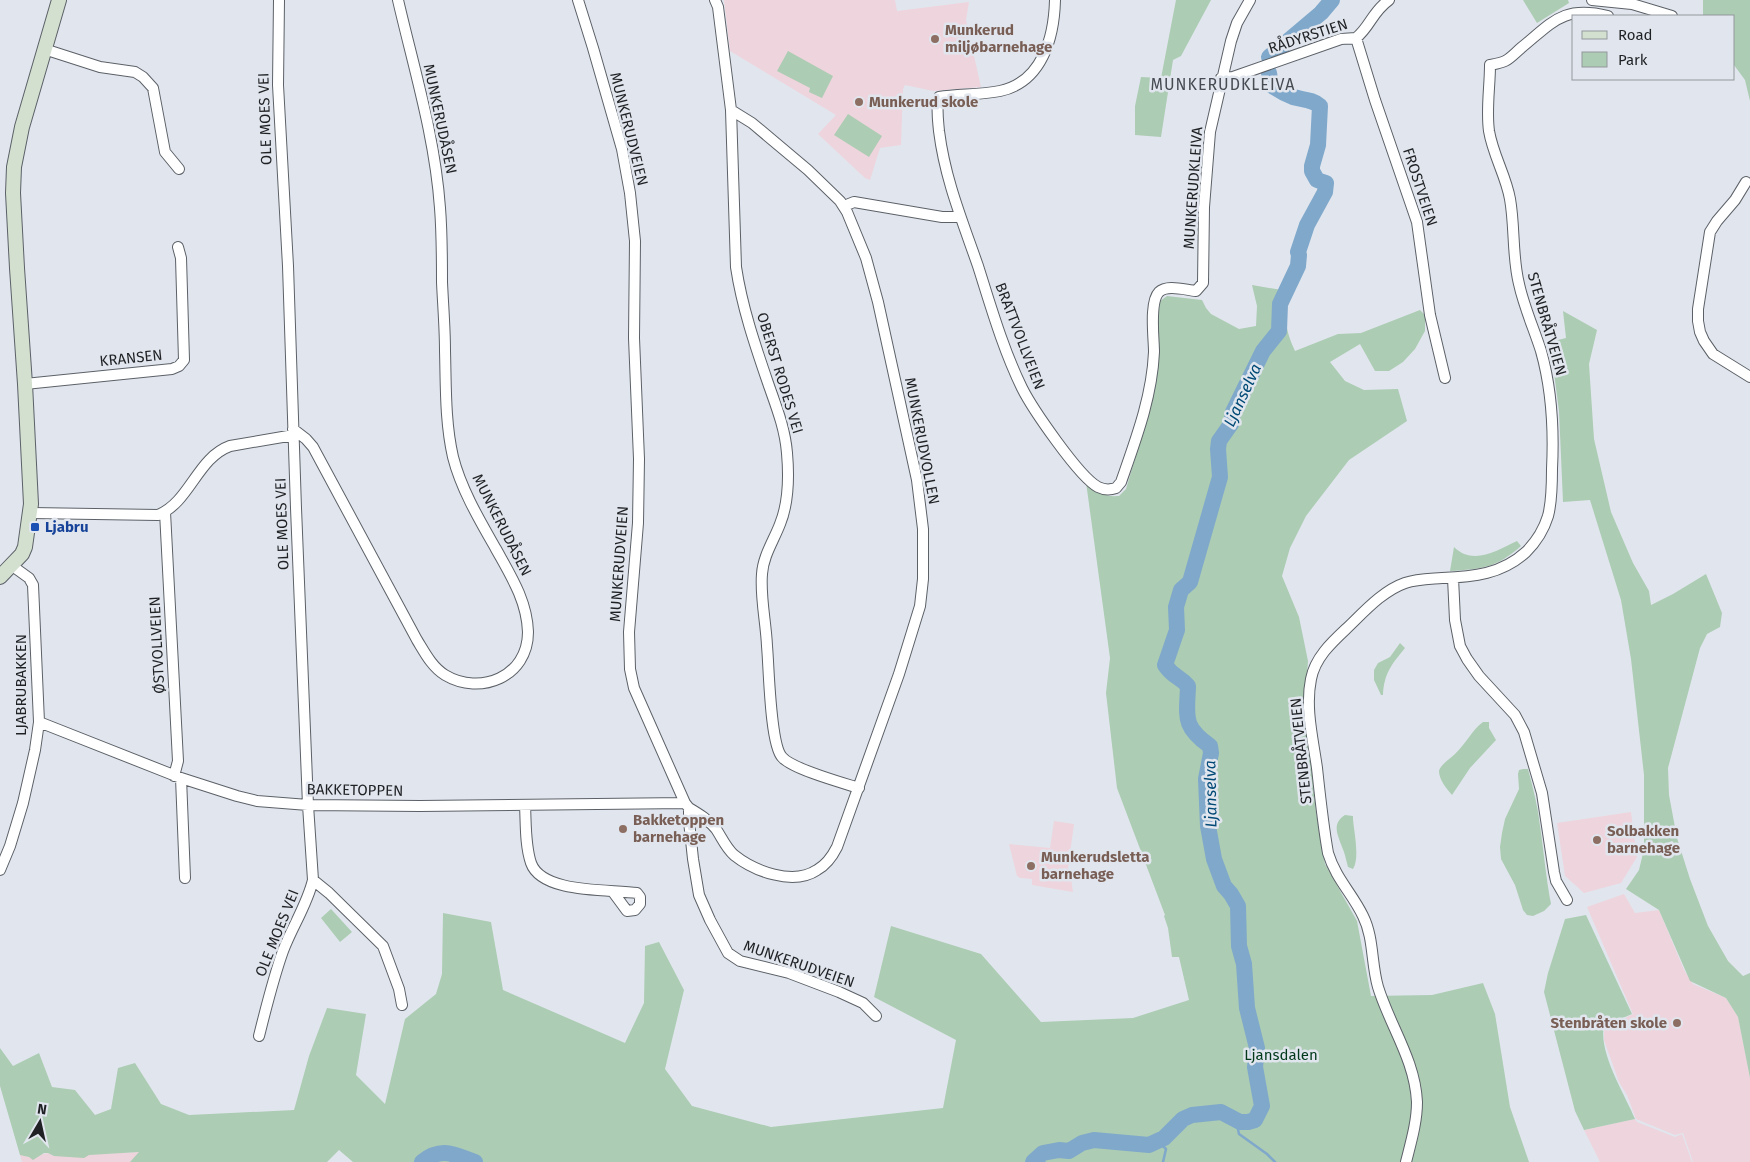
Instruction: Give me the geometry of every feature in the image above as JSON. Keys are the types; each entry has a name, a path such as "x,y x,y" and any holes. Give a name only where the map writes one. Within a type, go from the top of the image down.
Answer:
{"main road":[{"path":"0,577 11,564 15,551 26,533 30,513 31,484 17,268 14,174 20,134 58,0"}],"street":[{"name":"OLE MOES VEI","path":"259,1036 283,951 314,880 308,805 288,266 278,85 280,0"},
{"name":"MUNKERUDÅSEN","path":"293,432 306,439 313,448 417,640 436,668 461,683 470,684 495,681 515,666 524,651 527,636 522,598 517,584 462,483 454,460 449,435 445,382 438,179 427,119 398,0"},
{"name":"MUNKERUDVEIEN","path":"578,0 594,48 622,149 630,193 635,241 634,338 639,459 638,523 629,632 630,669 634,688 687,806 699,895 728,953 740,961 789,973 839,992 863,1003 876,1016"},
{"name":"OBERST RODES VEI","path":"715,0 718,7 731,110 736,267 739,287 748,323 779,412 787,452 788,483 784,514 769,548 762,574 768,683 776,745 781,756 794,766 859,788"},
{"name":"BRATTVOLLVEIEN","path":"1055,0 1054,24 1049,40 1037,68 1026,81 999,91 939,97 937,107 942,158 1000,333 1022,388 1039,417 1065,451 1093,484 1100,488 1114,489 1121,482 1140,425 1148,394 1153,362 1156,296 1158,292 1166,288 1196,291"},
{"name":"MUNKERUDKLEIVA","path":"1196,291 1200,288 1204,279 1204,211 1210,132 1237,24 1250,0"},
{"name":"RÅDYRSTIEN","path":"1222,78 1233,77 1341,40 1356,38 1363,31 1375,12 1389,0"},
{"path":"1592,0 1632,4 1669,15"},
{"name":"STENBRÅTVEIEN","path":"1607,15 1610,2"},
{"name":"STENBRÅTVEIEN","path":"1406,1162 1413,1136 1416,1113 1413,1077 1378,986 1368,926 1336,873 1328,853 1308,698 1311,677 1320,657 1338,636 1392,589 1409,582 1490,573 1522,555 1534,543 1545,525 1551,492 1553,438 1550,391 1541,352 1518,282 1510,198 1489,132 1490,65 1506,61 1559,18 1575,13 1596,15"},
{"name":"FROSTVEIEN","path":"1356,38 1374,100 1418,222 1430,315 1445,378"},
{"path":"44,50 100,67 135,72 143,77 153,88 165,152 180,169"},
{"name":"MUNKERUDVOLLEN","path":"687,806 704,817 715,828 735,856 756,868 783,876 801,876 817,871 833,854 859,788 899,674 920,606 923,579 923,529 917,480 878,302 866,258 851,220 844,206 808,170 752,123 731,110"},
{"path":"1746,182 1710,232 1698,315 1700,332 1710,350 1750,377"},
{"path":"844,206 854,202 942,217 960,217"},
{"name":"KRANSEN","path":"25,384 172,369 179,366 184,360 184,337 181,258 178,246"},
{"path":"30,513 158,515 173,507 211,458 221,449 293,432"},
{"name":"ØSTVOLLVEIEN","path":"165,512 185,878"},
{"name":"LJABRUBAKKEN","path":"0,870 24,803 39,722 33,585 29,578 11,564"},
{"path":"1453,578 1457,634 1460,646 1471,666 1516,715 1522,727 1542,793 1556,881 1567,900"},
{"name":"BAKKETOPPEN","path":"39,722 178,777 257,801 308,805 687,806"},
{"path":"525,805 529,853 531,863 538,874 568,886 613,892"},
{"path":"314,880 383,946 399,989 402,1005"}],"shaded area":[{"name":"Munkerud skole","path":"724,0 895,0 897,11 969,2 966,20 981,87 933,91 905,85 903,89 901,145 880,148 870,180 865,178 818,134 836,115 730,51"},
{"name":"Solbakken barnehage","path":"1631,812 1637,857 1621,883 1584,893 1565,876 1557,823"},
{"path":"1054,821 1074,824 1068,868 1073,892 1032,885 1032,879 1017,876 1009,844 1050,848"},
{"name":"Stenbråten skole","path":"1624,894 1635,913 1659,910 1684,970 1693,984 1726,998 1738,1017 1750,1078 1750,1162 1693,1162 1683,1133 1675,1135 1636,1119 1627,1095 1619,1082 1604,1040 1605,1028 1633,1014 1587,907"},
{"path":"1635,1119 1637,1122 1675,1137 1682,1134 1692,1162 1600,1162 1584,1130"},
{"path":"140,1152 130,1162 22,1162 20,1155 29,1157 48,1153 54,1156"}],"green space":[{"path":"1176,0 1211,0 1181,56 1173,60 1161,137 1135,135 1135,106 1141,77 1161,78"},
{"path":"1523,0 1568,0 1569,3 1537,23"},
{"path":"1703,0 1750,0 1750,101 1745,80 1735,66 1735,15 1703,15"},
{"path":"788,51 833,76 822,98 809,92 810,88 777,71"},
{"path":"848,114 882,136 869,157 834,135"},
{"name":"Ljansdalen","path":"1252,285 1293,292 1287,307 1286,322 1295,351 1338,334 1361,333 1420,310 1425,315 1425,331 1415,349 1403,362 1389,371 1375,371 1360,344 1330,362 1345,381 1364,390 1398,389 1407,421 1349,460 1306,516 1290,548 1282,576 1299,617 1308,661 1305,702 1316,812 1325,864 1357,921 1371,996 1432,995 1483,983 1495,1014 1510,1107 1529,1162 353,1162 339,1150 327,1162 130,1162 139,1152 89,1155 84,1158 54,1156 44,1153 33,1160 20,1155 0,1086 0,1048 13,1066 39,1053 52,1087 75,1090 95,1115 111,1109 118,1068 135,1063 161,1104 189,1115 294,1110 309,1056 327,1008 366,1014 356,1075 385,1104 405,1019 436,994 442,974 443,913 491,922 503,990 625,1043 644,1003 645,946 659,942 684,990 665,1069 692,1106 771,1127 943,1108 956,1040 874,997 891,926 981,954 1041,1022 1133,1018 1189,1000 1179,957 1172,957 1165,915 1117,788 1106,693 1110,658 1086,482 1097,491 1109,496 1119,496 1126,489 1150,408 1160,301 1167,296 1202,300 1211,314 1239,329 1256,326 1257,306"},
{"path":"1563,311 1597,330 1589,364 1594,439 1611,512 1633,563 1649,591 1651,605 1706,574 1722,613 1720,627 1707,634 1700,648 1668,768 1669,795 1677,838 1708,926 1728,961 1743,976 1750,973 1750,1078 1738,1017 1726,998 1690,981 1659,910 1626,889 1639,870 1644,849 1644,775 1631,659 1621,600 1590,500 1563,502 1559,411 1550,342 1566,338"},
{"path":"1517,541 1521,546 1496,563 1480,568 1450,571 1454,547 1461,553 1477,556 1494,552"},
{"path":"1400,643 1405,648 1390,669 1385,681 1383,695 1381,695 1374,680 1374,670 1378,663 1390,657"},
{"path":"1483,722 1489,722 1489,728 1496,740 1470,768 1452,795 1442,781 1439,771 1443,764 1459,750 1475,729"},
{"path":"1528,769 1537,805 1551,904 1544,911 1533,916 1527,915 1523,910 1515,885 1501,859 1500,847 1505,819 1519,789 1519,770"},
{"path":"1345,815 1353,816 1356,858 1353,869 1348,867 1337,830 1338,822"},
{"path":"331,909 352,932 340,942 321,918"},
{"path":"1586,915 1632,1014 1604,1026 1603,1036 1609,1061 1635,1119 1584,1130 1575,1111 1544,992 1565,919"}],"waterway":[{"name":"Ljanselva","path":"1269,57 1321,13 1332,0"},
{"name":"Ljanselva","path":"1033,1162 1043,1153 1059,1150 1069,1151 1082,1143 1094,1140 1149,1145 1164,1138 1183,1119 1192,1115 1221,1112 1240,1122 1248,1122 1255,1120 1262,1106 1255,1067 1257,1048 1247,1008 1244,964 1239,946 1238,906 1224,886 1214,859 1208,826 1206,779 1211,753 1210,746 1190,726 1187,713 1188,686 1165,665 1177,630 1176,607 1181,590 1190,582 1220,477 1219,441 1231,424 1233,412 1263,351 1279,331 1280,304 1298,266 1298,252 1307,225 1325,192 1326,183 1317,180 1312,171 1318,145 1320,106 1276,89 1271,85 1269,73"},
{"path":"1236,1120 1239,1134 1275,1162"},
{"path":"1158,1141 1166,1149 1163,1162"},
{"name":"Ljanselva","path":"422,1162 429,1157 442,1153 448,1153 475,1162"}],"place":[{"name":"Munkerud miljøbarnehage","path":"935,39"},
{"name":"Munkerud skole","path":"859,102"},
{"name":"Ljabru","path":"35,527"},
{"name":"Bakketoppen barnehage","path":"623,829"},
{"name":"Solbakken barnehage","path":"1597,840"},
{"name":"Munkerudsletta barnehage","path":"1031,866"},
{"name":"Stenbråten skole","path":"1677,1023"}],"district":[{"name":"MUNKERUDKLEIVA","path":"1223,84"}]}
